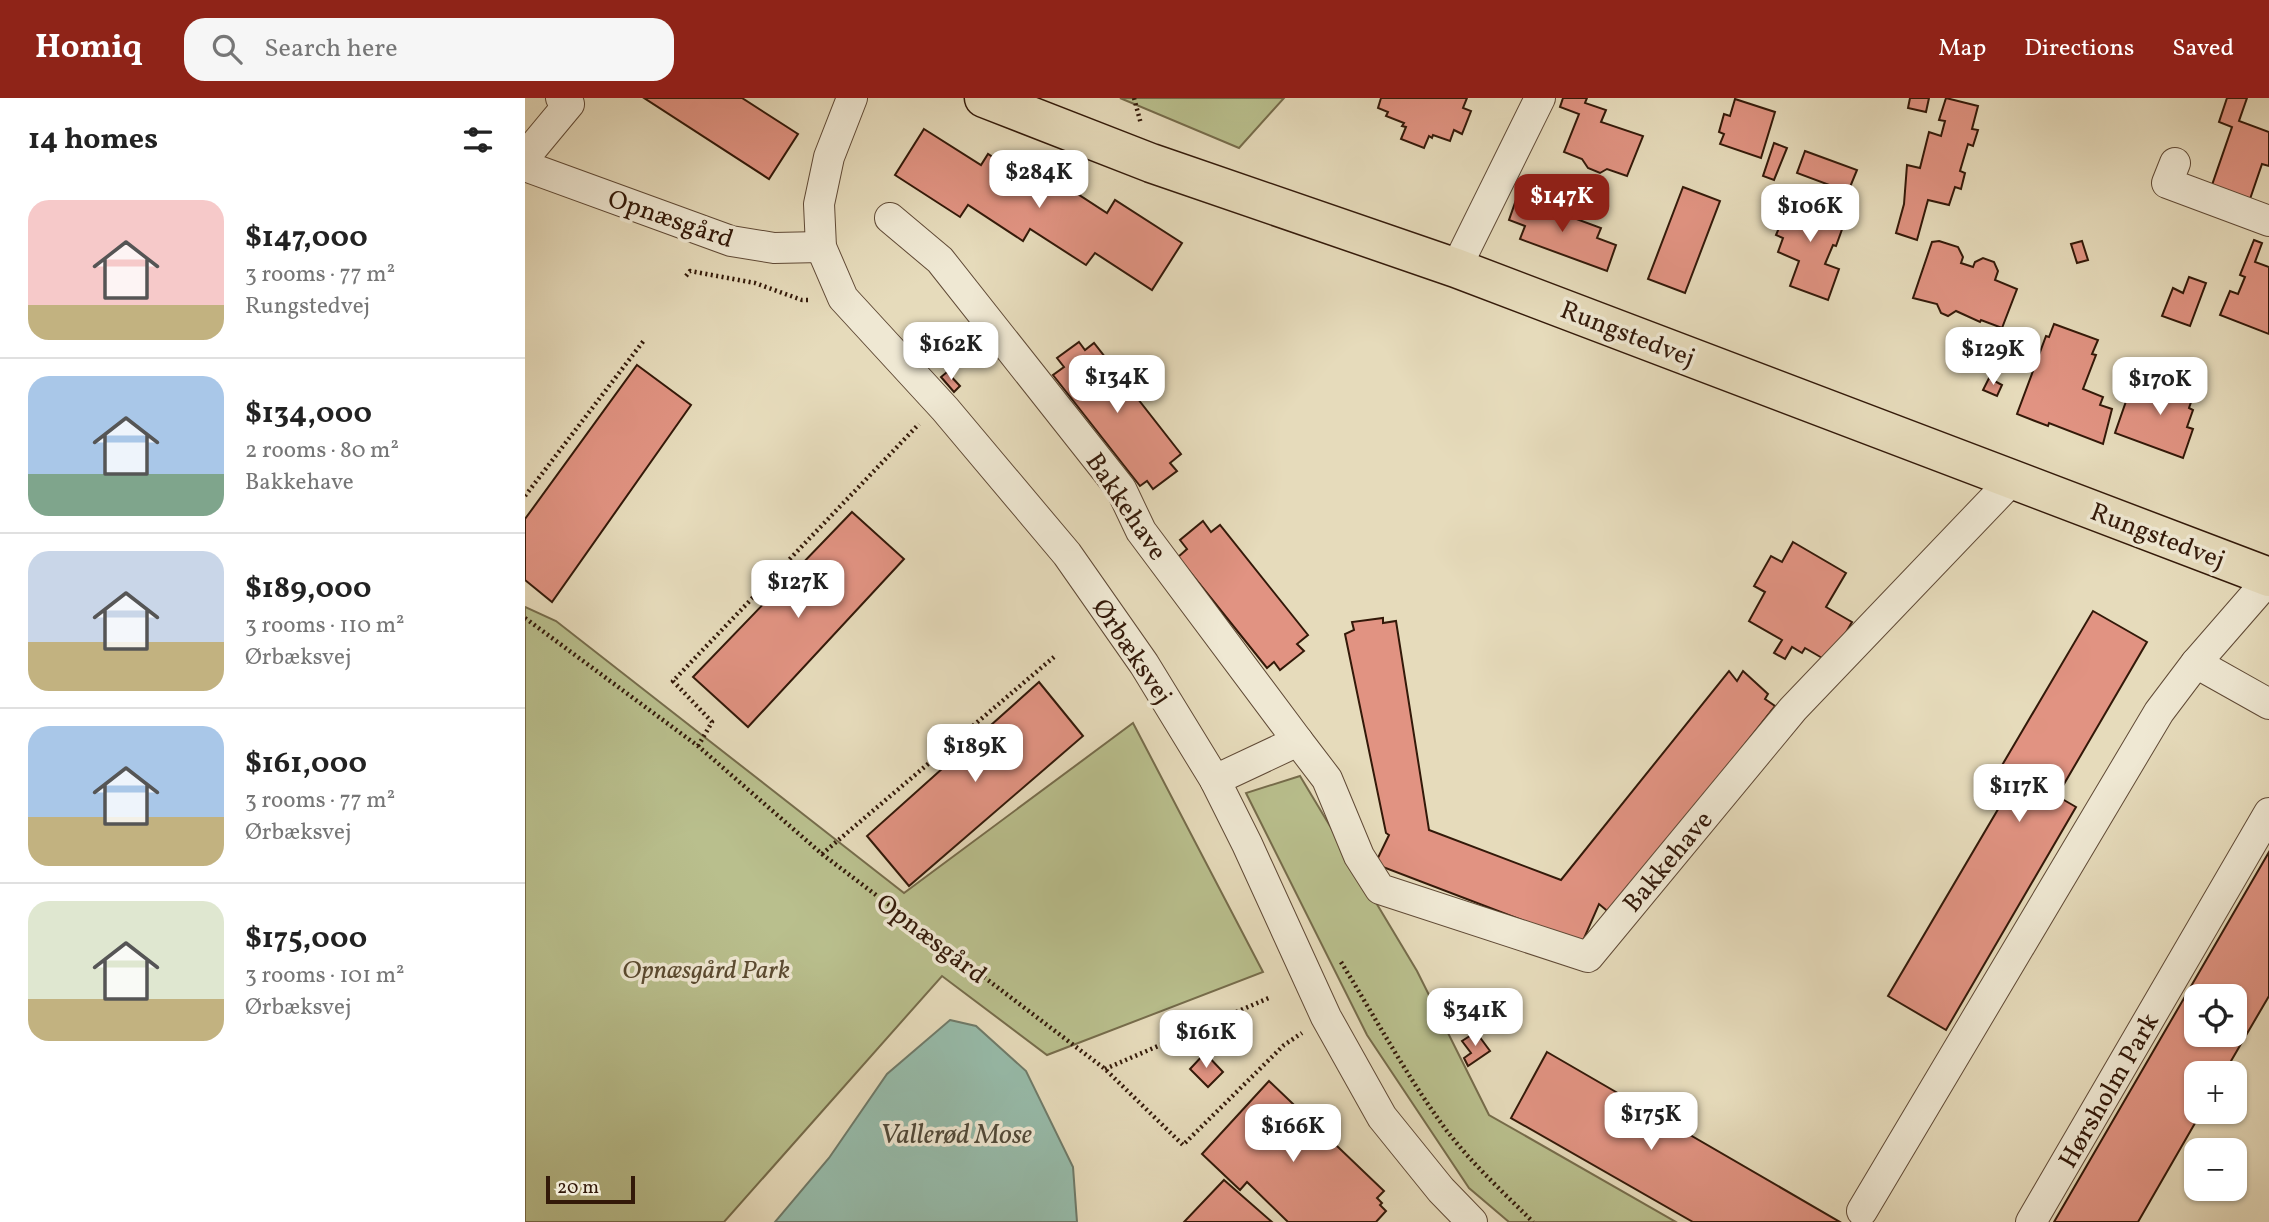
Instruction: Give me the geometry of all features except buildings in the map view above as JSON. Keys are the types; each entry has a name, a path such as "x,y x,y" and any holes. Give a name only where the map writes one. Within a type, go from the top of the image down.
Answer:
{"main road":[{"name":"Rungstedvej","path":"984,98 1151,163 1456,268 2269,578"}],"street":[{"path":"525,157 569,103 561,98"},
{"name":"Ørbæksvej","path":"852,98 829,157 819,204 821,247 843,298 945,409 1067,554 1144,664 1215,780 1326,1017 1382,1117 1441,1190 1472,1222"},
{"path":"1456,268 1540,98"},
{"path":"2175,163 2167,183 2269,221"},
{"name":"Opnæsgård","path":"525,166 731,242 774,248 821,247"},
{"name":"Bakkehave","path":"890,218 940,260 1121,489 1141,531 1327,779 1359,856 1380,889 1588,957 1793,709 2012,480"},
{"path":"1862,1211 2153,722 2196,663 2269,578"},
{"path":"2196,663 2269,704"},
{"path":"1215,780 1298,741"},
{"name":"Hørsholm Park","path":"2031,1222 2269,813"}],"path":[{"path":"686,276 690,271 755,283 802,300 843,298"},
{"path":"525,496 645,340"},
{"path":"698,746 712,722 673,681 917,425"},
{"name":"Opnæsgård","path":"525,618 698,746 822,854 1105,1069 1183,1145 1284,1045 1326,1017"},
{"path":"822,854 1054,657"},
{"path":"1341,962 1444,1127 1482,1171 1533,1222"},
{"path":"1105,1069 1271,997"}],"green space":[{"path":"1120,98 1284,98 1239,148"},
{"name":"Opnæsgård Park","path":"525,607 556,621 904,893 1133,723 1263,972 1047,1055 942,976 724,1222 525,1222"},
{"path":"1300,776 1417,971 1489,1115 1676,1222 1509,1222 1469,1188 1367,1035 1246,793"}],"water":[{"name":"Vallerød Mose","path":"950,1020 976,1026 1026,1071 1073,1167 1077,1222 775,1222 829,1158 887,1074"}]}
